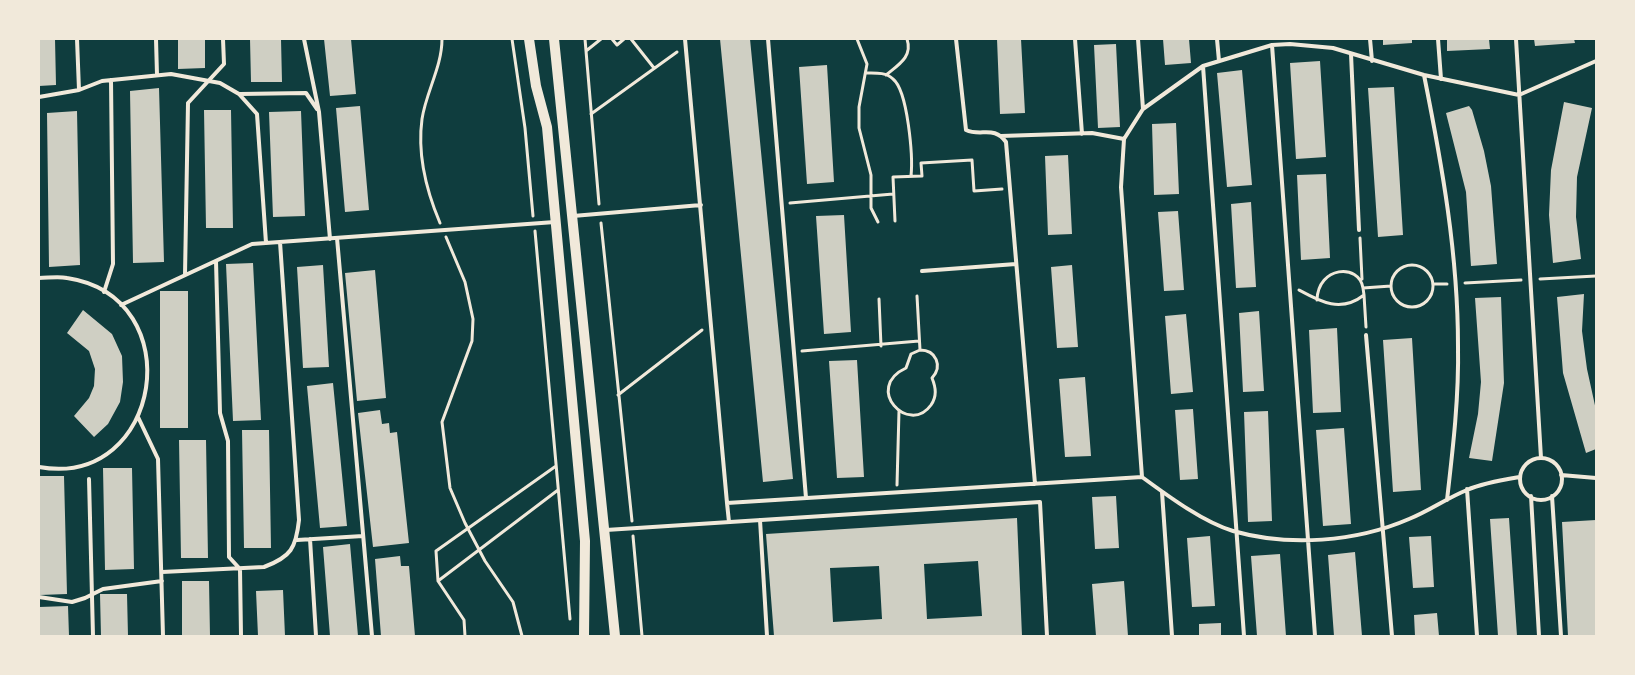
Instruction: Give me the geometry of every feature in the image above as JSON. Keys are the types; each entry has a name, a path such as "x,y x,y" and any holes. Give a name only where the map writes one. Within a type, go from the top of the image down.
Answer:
{"main road":[{"path":"529,39 536,86 547,127 556,222 585,541 584,636"},
{"path":"554,39 615,636"}],"lane":[{"path":"77,39 79,90"},
{"path":"156,39 157,75"},
{"path":"186,275 188,103 224,63 223,39"},
{"path":"304,39 319,112 330,238"},
{"path":"685,39 729,522"},
{"path":"768,39 806,498"},
{"path":"956,39 966,130 972,133 992,131 1006,142 1035,484"},
{"path":"1075,39 1082,134"},
{"path":"1138,39 1143,109"},
{"path":"1217,39 1219,61"},
{"path":"1370,39 1372,61"},
{"path":"1438,39 1441,79"},
{"path":"1516,39 1541,458"},
{"path":"1142,477 1121,187 1124,140 1143,109 1203,66 1290,41 1350,53 1424,75 1519,95 1596,61"},
{"path":"1272,45 1315,636"},
{"path":"1350,53 1359,230"},
{"path":"1203,66 1244,636"},
{"path":"39,97 79,90 111,80 171,74 210,80 239,94 257,114 266,243"},
{"path":"1424,75 1447,195 1456,288 1457,412 1447,500"},
{"path":"104,292 113,264 111,80"},
{"path":"239,94 306,93 319,112"},
{"path":"1001,136 1082,134 1124,140"},
{"path":"572,216 701,205"},
{"path":"121,304 252,244 556,222"},
{"path":"337,238 372,636"},
{"path":"162,572 264,567 279,562 292,551 297,540 299,520 280,242"},
{"path":"216,261 220,413 228,441 229,557 240,569 241,636"},
{"path":"922,271 1016,264"},
{"path":"39,278 66,278 96,286 121,304 140,331 149,362 147,395 135,425 114,449 85,465 53,470 39,467"},
{"path":"1366,335 1392,636"},
{"path":"138,417 158,459 164,636"},
{"path":"1541,458 1556,465 1561,475 1559,489 1552,496 1542,500 1530,496 1524,490 1520,477 1525,466 1541,458"},
{"path":"1561,475 1596,478"},
{"path":"727,503 1142,477 1181,505 1236,531 1294,541 1353,535 1383,527 1408,519 1467,489 1520,477"},
{"path":"89,479 93,636"},
{"path":"1467,489 1477,636"},
{"path":"1162,492 1172,636"},
{"path":"1530,496 1539,636"},
{"path":"1552,496 1561,636"},
{"path":"604,530 1040,502 1047,636"},
{"path":"760,520 766,636"},
{"path":"297,540 363,536"},
{"path":"310,539 316,636"},
{"path":"39,597 72,602 92,595 103,588 162,581"}],"path":[{"path":"442,39 442,51 422,119 422,161 427,193 465,282 472,319 472,341 442,422 450,488 468,528 513,602 522,636"},
{"path":"512,39 525,128 571,625"},
{"path":"585,39 642,636"},
{"path":"586,52 601,39"},
{"path":"612,39 617,45 624,39"},
{"path":"631,39 654,68"},
{"path":"857,39 867,64 859,107 859,128 871,175 871,208 878,222"},
{"path":"886,75 906,58 909,51 906,39"},
{"path":"591,114 685,46"},
{"path":"866,73 886,75 894,79 903,95 913,160 911,176"},
{"path":"895,221 892,177 922,176 921,163 972,160 974,191 1010,189"},
{"path":"782,203 893,194"},
{"path":"1359,230 1366,335"},
{"path":"1413,264 1425,268 1433,284 1430,298 1419,306 1412,307 1398,302 1391,286 1396,272 1413,264"},
{"path":"1317,300 1317,287 1327,275 1348,273 1362,281"},
{"path":"1289,285 1317,300 1340,305 1354,303 1364,295"},
{"path":"1364,288 1391,286"},
{"path":"917,296 920,350"},
{"path":"879,299 881,346"},
{"path":"618,395 712,323"},
{"path":"794,351 881,346 919,341"},
{"path":"920,350 930,352 936,359 937,370 932,378 935,386 933,402 922,413 906,414 899,411 889,399 889,384 898,372 906,368 910,354 920,350"},
{"path":"897,493 899,411"},
{"path":"465,636 464,620 438,581 436,551 556,466"},
{"path":"438,581 558,490"}],"building":[{"path":"39,39 55,39 56,85 39,86"},
{"path":"178,39 205,39 205,68 178,69"},
{"path":"250,39 281,39 282,82 251,82"},
{"path":"324,39 351,39 356,94 330,96"},
{"path":"720,39 750,39 793,479 763,482"},
{"path":"997,39 1021,39 1025,113 1000,114"},
{"path":"1163,39 1189,39 1191,63 1165,65"},
{"path":"1383,39 1412,39 1412,43 1383,45"},
{"path":"1447,39 1489,39 1490,49 1447,51"},
{"path":"1534,39 1574,39 1575,43 1535,46"},
{"path":"1116,44 1120,127 1098,128 1094,45"},
{"path":"1320,61 1326,157 1296,159 1290,63"},
{"path":"827,65 834,182 807,184 799,67"},
{"path":"1242,70 1252,185 1227,187 1217,73"},
{"path":"1394,87 1403,235 1378,237 1368,88"},
{"path":"159,88 164,262 133,263 130,91"},
{"path":"1564,102 1592,108 1577,177 1576,217 1581,259 1553,263 1549,215 1551,170"},
{"path":"360,106 369,210 345,212 336,108"},
{"path":"1469,106 1484,151 1491,186 1497,264 1471,266 1466,192 1446,113"},
{"path":"204,110 231,110 233,228 206,228"},
{"path":"77,111 80,265 49,267 47,113"},
{"path":"301,111 305,216 273,217 269,112"},
{"path":"1176,123 1179,194 1154,195 1152,124"},
{"path":"1068,155 1072,234 1048,235 1045,156"},
{"path":"1326,174 1330,258 1301,260 1297,175"},
{"path":"1251,202 1256,287 1236,288 1231,204"},
{"path":"1178,211 1184,290 1164,291 1158,212"},
{"path":"844,215 851,332 824,334 816,216"},
{"path":"253,263 261,420 233,421 226,264"},
{"path":"323,265 329,367 303,368 297,267"},
{"path":"1072,265 1078,347 1057,348 1051,267"},
{"path":"375,270 386,398 357,401 345,273"},
{"path":"160,291 188,291 188,428 160,428"},
{"path":"1584,294 1582,331 1596,410 1596,449 1586,453 1563,373 1557,297"},
{"path":"1501,297 1504,383 1492,461 1469,458 1478,414 1481,382 1475,298"},
{"path":"83,310 112,334 122,356 123,382 120,402 108,424 94,437 74,416 89,398 94,386 95,369 89,351 67,333"},
{"path":"1259,311 1264,391 1243,392 1239,313"},
{"path":"1186,314 1193,392 1171,394 1165,316"},
{"path":"1337,328 1341,412 1313,413 1309,330"},
{"path":"1412,338 1421,490 1393,492 1383,340"},
{"path":"857,360 864,477 837,478 829,361"},
{"path":"1085,377 1091,456 1065,457 1059,379"},
{"path":"333,383 347,526 320,528 307,386"},
{"path":"1193,409 1198,479 1180,480 1175,410"},
{"path":"380,410 382,424 389,423 390,433 397,432 409,543 373,547 358,413"},
{"path":"1268,411 1272,521 1248,522 1244,412"},
{"path":"1344,428 1351,524 1323,526 1316,430"},
{"path":"242,430 269,430 271,548 244,548"},
{"path":"179,440 206,440 208,558 181,558"},
{"path":"103,468 132,468 134,569 105,570"},
{"path":"39,476 64,476 67,594 40,595"},
{"path":"1116,496 1119,548 1095,549 1092,497"},
{"path":"1017,518 1022,636 774,636 766,534","holes":["978,561 982,616 927,619 924,564","879,566 882,619 833,622 830,568"]},
{"path":"1509,518 1517,636 1498,636 1490,519"},
{"path":"1596,520 1596,636 1568,636 1562,522"},
{"path":"1210,536 1215,606 1192,607 1187,538"},
{"path":"1431,536 1434,587 1413,588 1409,537"},
{"path":"350,544 358,636 330,636 323,547"},
{"path":"1355,552 1362,636 1334,636 1328,555"},
{"path":"1280,554 1286,636 1257,636 1251,556"},
{"path":"400,556 401,566 409,566 415,636 381,636 375,559"},
{"path":"182,581 209,581 210,636 182,636"},
{"path":"1124,581 1128,636 1096,636 1092,584"},
{"path":"283,590 285,636 258,636 256,591"},
{"path":"100,594 127,594 128,636 101,636"},
{"path":"68,606 69,636 39,636 39,607"},
{"path":"1437,613 1439,636 1415,636 1414,615"},
{"path":"1221,623 1221,636 1199,636 1199,624"}]}
